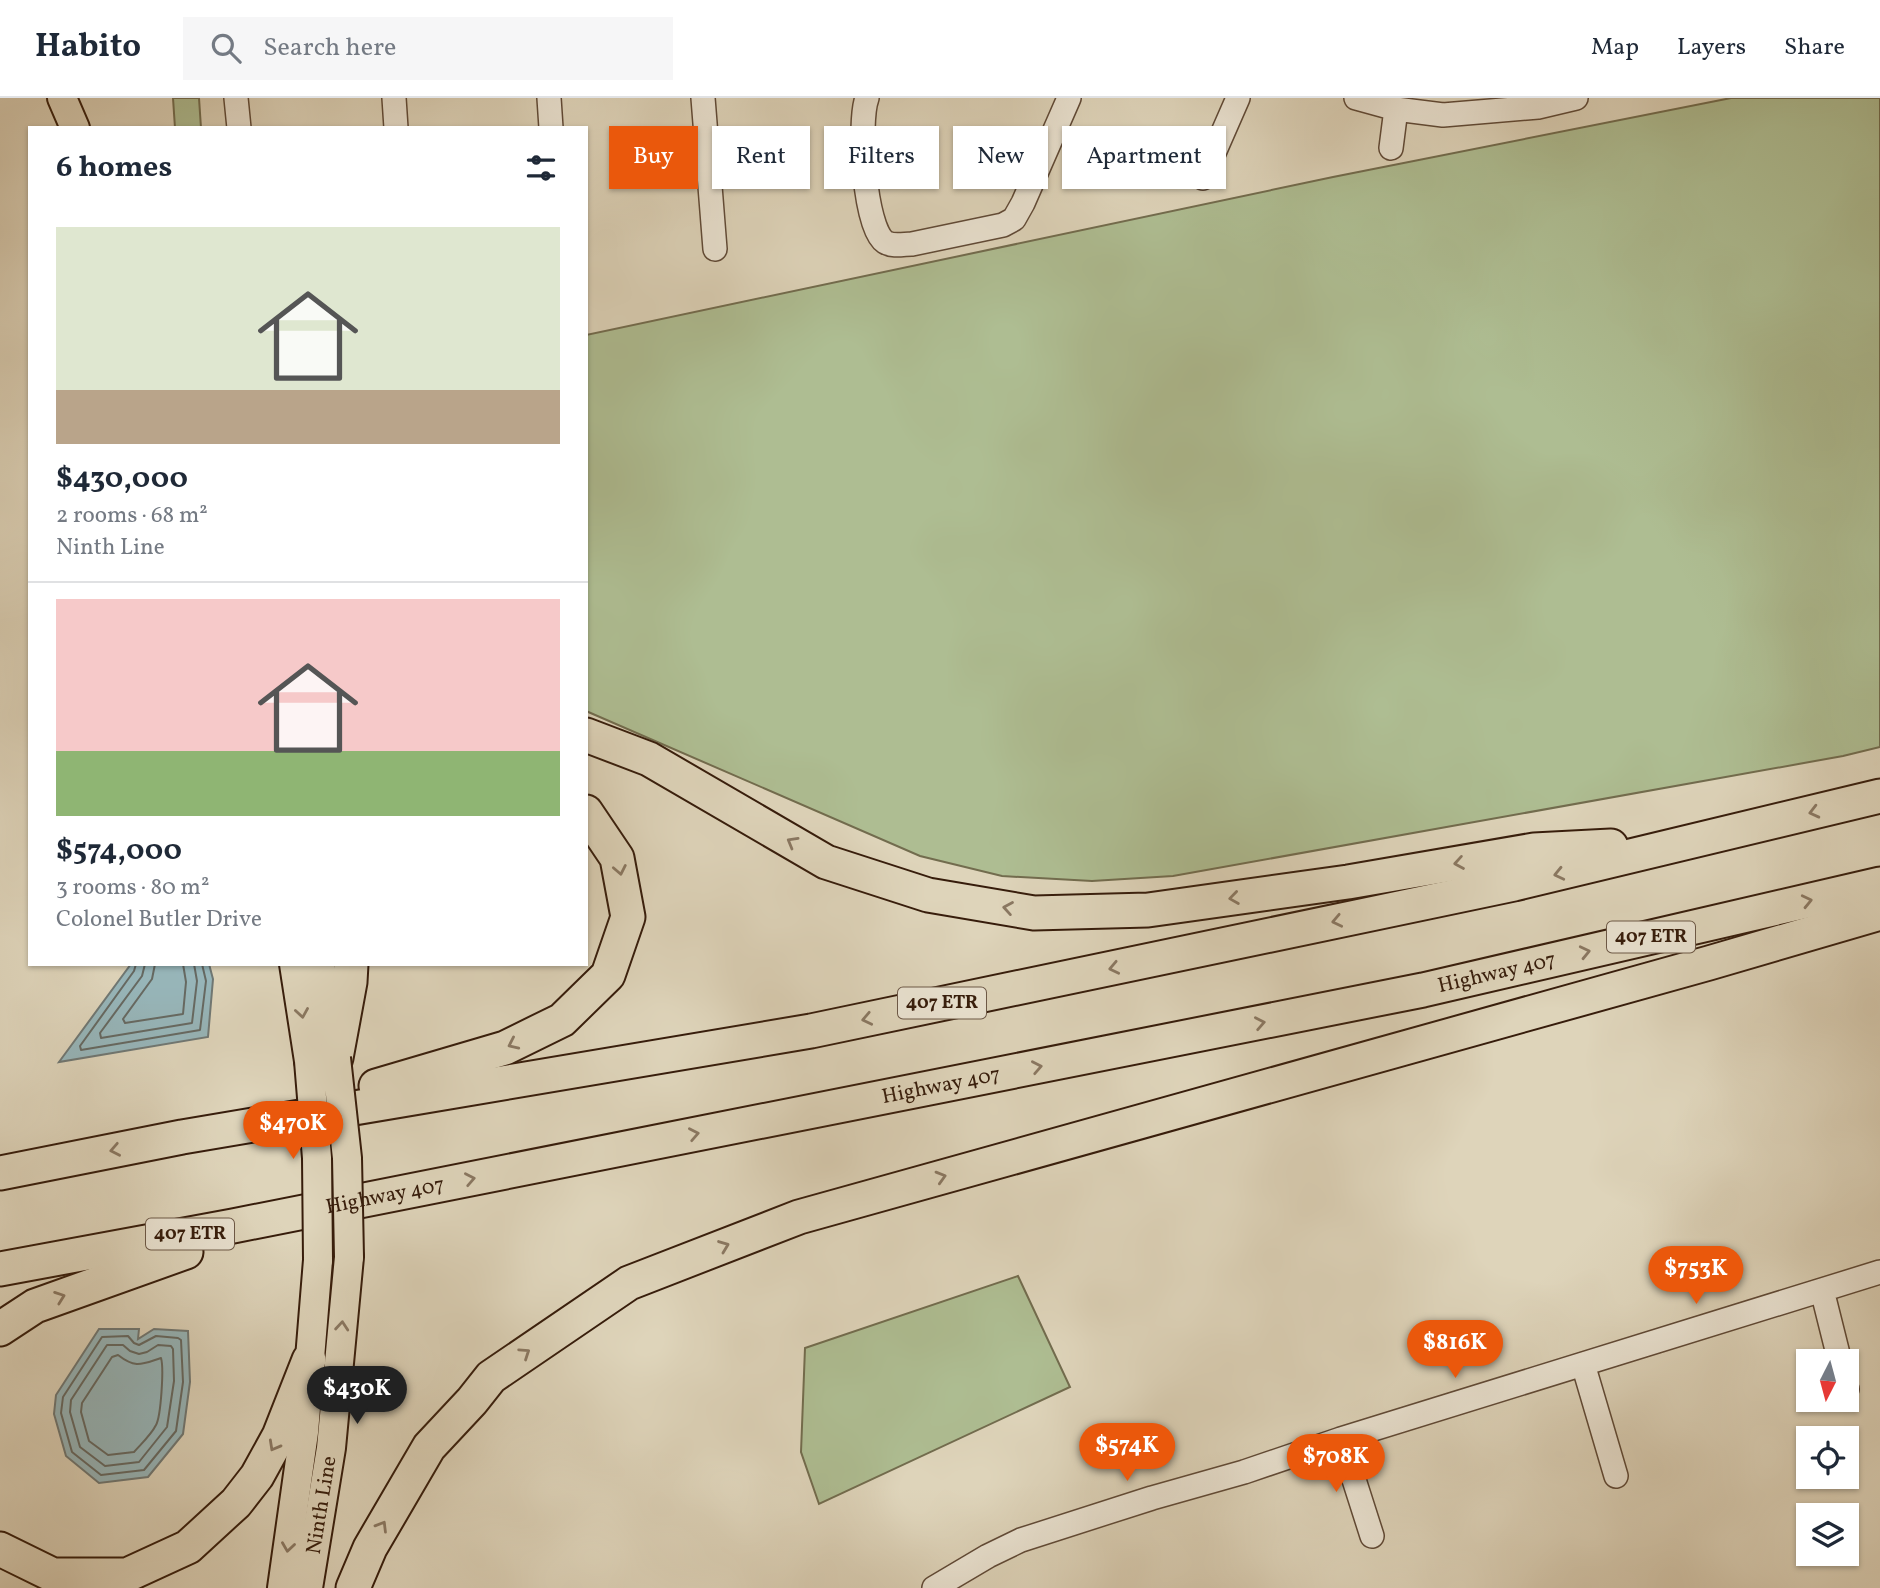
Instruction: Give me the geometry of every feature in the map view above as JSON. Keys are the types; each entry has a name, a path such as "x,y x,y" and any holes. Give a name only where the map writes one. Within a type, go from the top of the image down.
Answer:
{"highway":[{"path":"588,736 649,758 826,862 928,895 1034,913 1148,910 1348,882 1534,850 1697,841"},
{"name":"407 ETR","path":"0,1172 182,1137 811,1031 1514,884 1880,796"},
{"path":"182,1137 259,1120 505,1048 562,1020 608,975 628,917 617,858 588,815"},
{"name":"Highway 407","path":"0,1269 233,1226 1423,990 1880,884"},
{"path":"353,1588 370,1548 429,1447 491,1377 629,1283 799,1217 1880,913"},
{"path":"323,1059 349,982 351,966"},
{"path":"0,1329 35,1306 178,1254 254,1239 379,1197"},
{"path":"0,1549 53,1575 127,1575 188,1547 236,1503 257,1476 279,1436 309,1360"}],"main road":[{"path":"62,98 74,126"},
{"name":"Ninth Line","path":"295,966 323,1059 347,1158 349,1257 331,1448 309,1588"},
{"name":"Ninth Line","path":"282,1588 304,1432 318,1260 317,1158 323,1059 320,966"}],"street":[{"path":"236,98 239,126"},
{"path":"394,98 396,126"},
{"path":"549,98 551,126"},
{"path":"703,98 715,249"},
{"path":"867,98 862,122 872,221 878,235 887,243 897,245 1003,225 1014,219 1024,203 1069,98"},
{"path":"1226,126 1238,98"},
{"path":"1356,98 1396,109 1443,115 1538,107 1576,98"},
{"path":"1391,148 1396,109"},
{"path":"938,1587 988,1556 1021,1540 1880,1272"},
{"path":"1822,1290 1837,1349"},
{"path":"1583,1364 1616,1476"},
{"path":"1341,1439 1372,1536"}],"green space":[{"path":"173,98 199,98 201,126 175,126"},
{"path":"1731,98 1880,98 1880,747 1843,756 1173,876 1092,881 1002,876 920,856 588,712 588,335 1333,177"},
{"path":"1018,1276 1070,1387 819,1504 801,1452 805,1348"}],"water":[{"path":"130,966 210,966 213,979 208,1037 59,1062"},
{"path":"99,1329 139,1329 138,1339 154,1329 188,1331 190,1382 183,1434 148,1477 99,1483 66,1456 54,1414 56,1395"}]}
